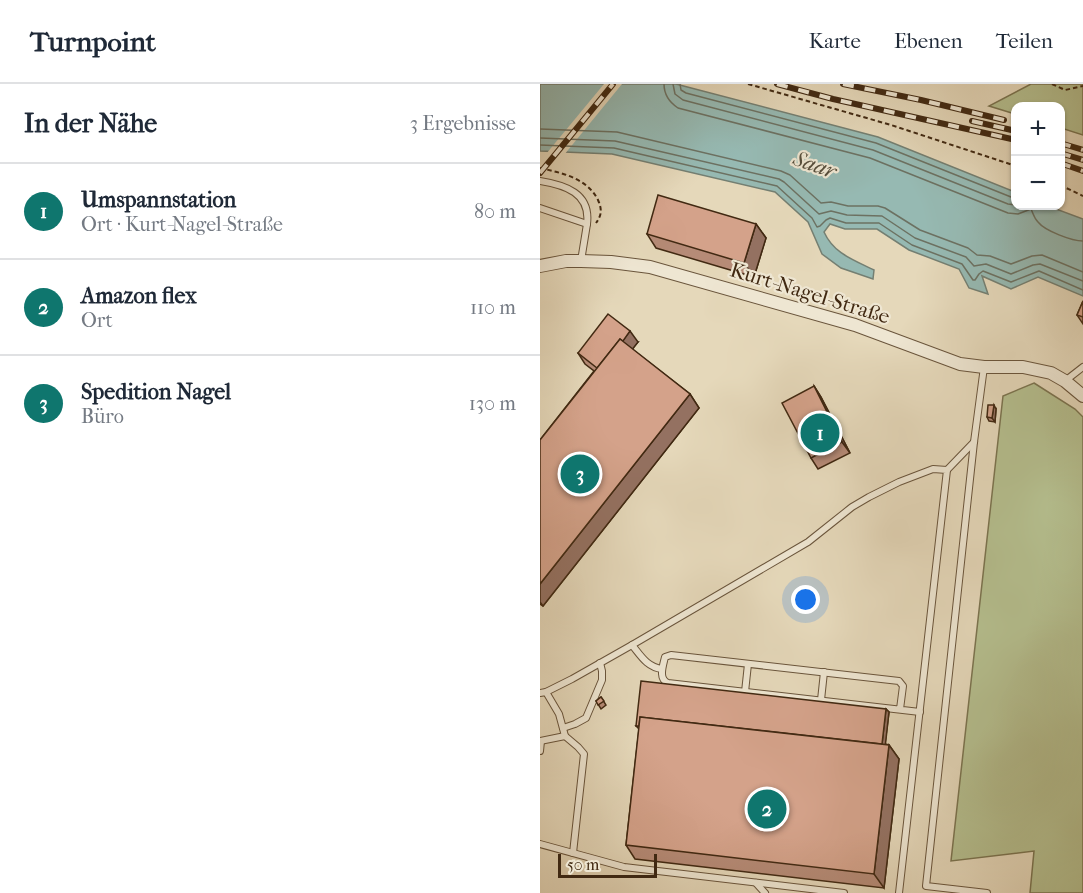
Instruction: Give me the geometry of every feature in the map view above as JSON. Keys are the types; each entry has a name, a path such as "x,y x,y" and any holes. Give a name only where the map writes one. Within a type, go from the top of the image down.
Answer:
{"street":[{"name":"Kurt-Nagel-Straße","path":"540,266 566,261 581,261 650,267 855,325 960,364 984,368 1023,367 1051,373 1083,396"}],"lane":[{"path":"540,181 568,188 579,195 585,205 588,220 581,261"},
{"path":"540,208 587,224"},
{"path":"1065,381 1083,367"},
{"path":"984,368 926,886 987,893"},
{"path":"899,893 947,470 974,442"},
{"path":"573,853 584,754 565,736 559,714 543,692 572,679 808,542 852,507 869,497 933,469 947,470"},
{"path":"632,645 648,665 662,669"},
{"path":"900,709 903,686 899,681 671,655 665,657 662,669 663,679 668,683 920,712"},
{"path":"563,728 586,718 602,680 600,663"},
{"path":"744,692 748,664"},
{"path":"821,700 824,672"},
{"path":"540,751 540,741 565,736"},
{"path":"540,844 624,867 844,893"},
{"path":"756,883 765,893"}],"path":[{"path":"748,84 891,124 1011,164"},
{"path":"1052,84 1065,90 1083,86"},
{"path":"1065,187 1083,195"}],"green space":[{"path":"1031,84 1083,84 1083,135 1065,129 1065,102 1011,102 1011,113 989,106"},
{"path":"1034,383 1075,409 1083,417 1083,893 1030,893 1034,851 951,861 1003,396"}],"water":[{"name":"Saar","path":"540,84 676,84 878,137 1011,190 1011,210 1059,210 1083,219 1083,296 1038,277 1011,289 982,276 988,294 969,288 959,269 909,250 877,229 845,229 830,224 824,232 828,240 845,256 874,270 873,279 841,268 822,254 808,222 775,192 612,154 540,151"}],"pier":[{"path":"604,84 622,84 564,155 546,154"}],"building":[{"path":"658,195 756,224 744,263 647,234"},
{"path":"1083,301 1083,317 1077,315"},
{"path":"608,314 630,331 623,341 620,339 597,368 578,353"},
{"path":"620,339 690,394 540,584 540,440"},
{"path":"814,386 842,442 811,458 782,403"},
{"path":"988,405 994,405 992,418 987,417"},
{"path":"641,681 886,709 882,744 640,717 639,726 636,726"},
{"path":"601,697 604,701 598,705 596,701"},
{"path":"640,717 889,745 874,874 626,845"}],"railway":[{"path":"540,173 613,84"},
{"path":"777,84 833,99 1011,139"},
{"path":"843,84 1004,120"},
{"path":"972,121 1011,130"},
{"path":"1065,145 1083,150"},
{"path":"1065,155 1083,160"},
{"path":"1065,165 1083,171"}],"place":[{"name":"Umspannstation","path":"820,433"},
{"name":"Spedition Nagel","path":"580,474"},
{"name":"Amazon flex","path":"767,809"}]}
